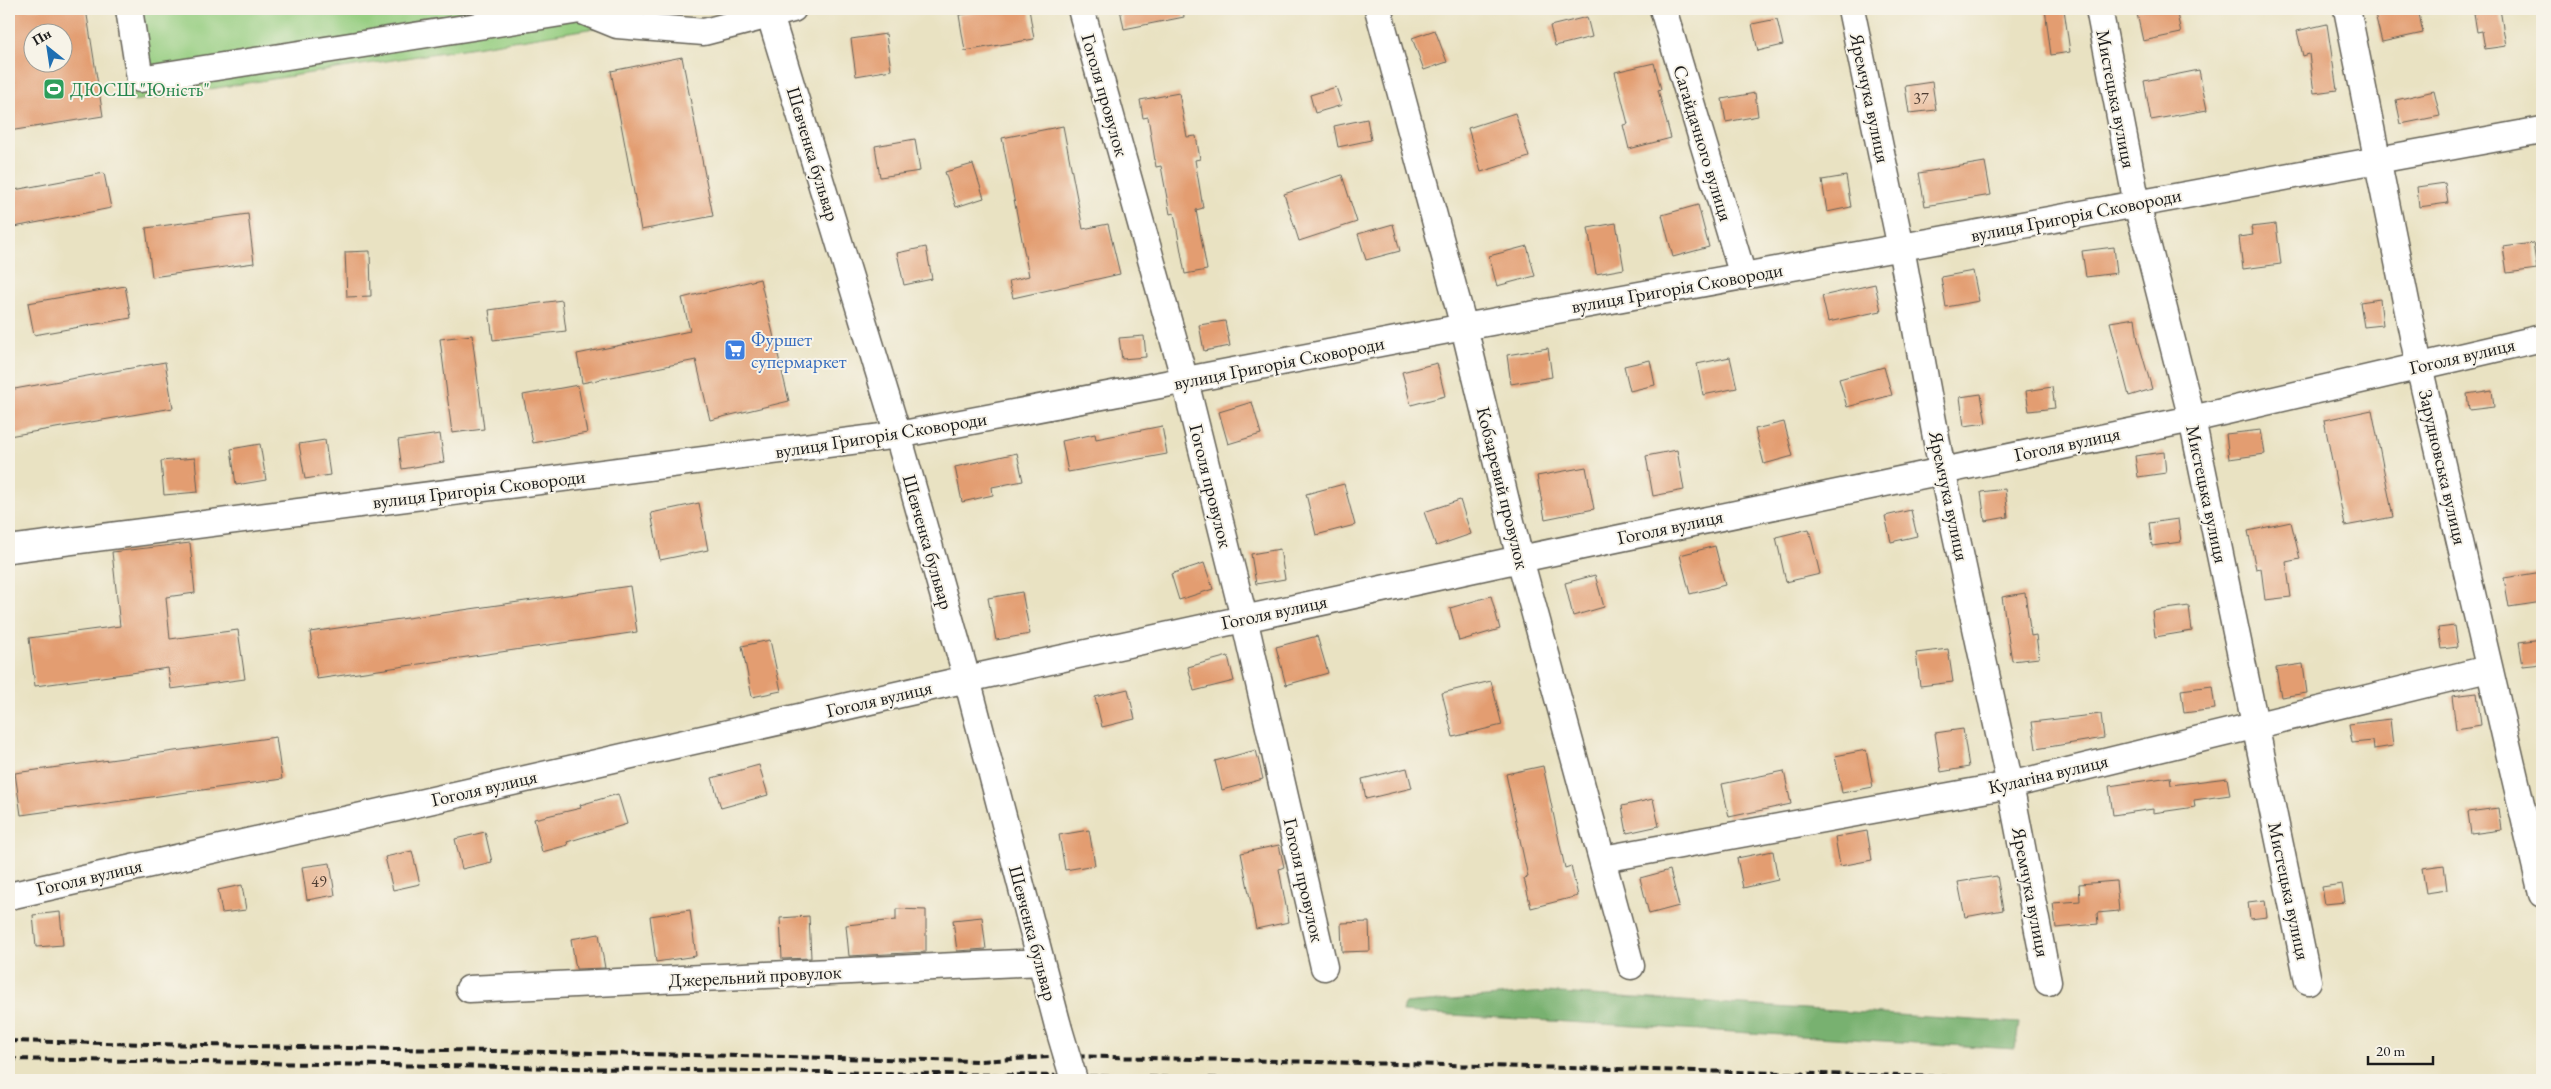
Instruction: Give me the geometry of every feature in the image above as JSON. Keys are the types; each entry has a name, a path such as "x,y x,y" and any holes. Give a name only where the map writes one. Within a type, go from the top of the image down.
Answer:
{"street":[{"path":"129,9 140,80 580,10 617,25 704,32 777,10"},
{"name":"Гоголя провулок","path":"1080,9 1186,381 1244,618 1324,967"},
{"name":"Кобзаревий провулок","path":"1378,9 1464,327 1520,559 1631,966"},
{"name":"Сагайдачного вулиця","path":"1663,9 1743,276"},
{"name":"Яремчука вулиця","path":"1851,9 1901,248 1942,470 2010,785 2048,982"},
{"name":"Мистецька вулиця","path":"2099,9 2137,204 2192,419 2308,981"},
{"name":"Зарудновська вулиця","path":"2348,9 2419,366 2488,669 2542,894"},
{"name":"Шевченка бульвар","path":"777,10 967,679 1058,1026 1074,1080"},
{"name":"вулиця Григорія Сковороди","path":"9,550 898,435 1464,327 2542,130"},
{"name":"Гоголя вулиця","path":"9,896 967,679 1520,559 2192,419 2542,338"},
{"name":"Кулагіна вулиця","path":"1603,859 2010,785 2488,669"},
{"name":"Джерельний провулок","path":"469,989 1041,962"}],"green space":[{"path":"119,9 604,9 607,26 134,101"},
{"path":"1545,992 2019,1023 2015,1049 1402,1012 1404,1004"}],"building":[{"name":"ДЮСШ \"Юність\"","path":"9,9 86,9 103,116 9,131"},
{"path":"995,9 1029,9 1034,39 965,51 959,15"},
{"path":"1120,9 1183,9 1184,17 1124,29"},
{"path":"2045,9 2064,9 2070,52 2051,55"},
{"path":"2136,9 2176,9 2181,33 2143,41"},
{"path":"2399,9 2418,9 2423,33 2382,42 2375,14"},
{"path":"2500,9 2506,46 2485,49 2482,31 2477,32 2474,13"},
{"path":"1587,17 1592,37 1555,46 1550,26"},
{"path":"1777,19 1783,45 1758,51 1752,24"},
{"path":"2327,24 2337,90 2314,93 2309,54 2303,56 2297,31"},
{"path":"1435,30 1447,62 1424,70 1412,38"},
{"path":"886,34 891,70 856,76 851,39"},
{"path":"682,57 713,216 641,230 611,71"},
{"path":"1654,63 1661,89 1658,90 1671,138 1629,149 1623,125 1628,124 1615,72"},
{"path":"2199,70 2207,110 2151,120 2144,81"},
{"path":"1932,82 1936,110 1909,113 1905,86"},
{"path":"1336,87 1342,105 1315,113 1310,95"},
{"path":"2434,91 2440,116 2401,124 2396,100"},
{"path":"1179,93 1187,137 1196,136 1200,159 1195,160 1203,208 1196,210 1207,270 1185,274 1174,213 1170,214 1161,166 1156,167 1148,117 1143,118 1140,100"},
{"path":"1755,93 1758,116 1726,122 1722,99"},
{"path":"1515,113 1529,157 1481,172 1468,128"},
{"path":"1367,119 1371,140 1338,147 1334,126"},
{"path":"1063,126 1083,229 1108,224 1120,274 1013,298 1009,281 1029,276 1002,138"},
{"path":"915,139 920,171 880,177 875,146"},
{"path":"1985,162 1991,195 1925,206 1919,173"},
{"path":"973,164 984,198 956,207 945,172"},
{"path":"104,173 111,208 9,228 9,191"},
{"path":"1342,175 1357,222 1299,241 1284,194"},
{"path":"1846,176 1851,207 1827,212 1822,180"},
{"path":"2445,183 2448,203 2419,207 2417,187"},
{"path":"1698,205 1709,247 1673,257 1662,215"},
{"path":"248,214 254,263 152,277 146,228"},
{"path":"1616,223 1624,269 1596,274 1588,228"},
{"path":"1393,224 1400,251 1366,260 1358,234"},
{"path":"2276,224 2281,264 2243,269 2239,237 2253,235 2251,227"},
{"path":"2533,243 2537,269 2507,273 2503,247"},
{"path":"1527,246 1535,276 1497,286 1489,256"},
{"path":"926,247 932,279 904,285 897,253"},
{"path":"2114,247 2117,273 2086,277 2082,251"},
{"path":"370,251 371,296 347,297 345,252"},
{"path":"1973,271 1979,301 1946,307 1941,277"},
{"name":"Фуршет супермаркет","path":"760,279 789,401 710,420 696,360 582,383 577,354 690,331 682,298"},
{"path":"1875,284 1881,311 1828,322 1822,296"},
{"path":"125,286 131,318 34,335 28,303"},
{"path":"2380,299 2383,325 2364,327 2360,302"},
{"path":"562,300 566,331 493,340 489,310"},
{"path":"2135,318 2138,340 2152,389 2129,396 2110,322"},
{"path":"1225,321 1230,346 1204,351 1199,325"},
{"path":"472,335 484,429 452,433 440,339"},
{"path":"1144,336 1146,357 1122,359 1119,338"},
{"path":"1548,348 1552,377 1511,384 1507,355"},
{"path":"1730,357 1737,388 1703,395 1697,364"},
{"path":"1650,360 1655,385 1630,391 1624,366"},
{"path":"165,362 173,408 9,436 9,390"},
{"path":"1437,363 1445,396 1411,405 1402,372"},
{"path":"1884,367 1892,395 1847,407 1839,379"},
{"path":"578,385 587,433 533,443 523,395"},
{"path":"2052,387 2055,408 2029,411 2026,391"},
{"path":"2492,390 2494,407 2469,410 2467,394"},
{"path":"1981,394 1986,423 1964,426 1960,397"},
{"path":"1252,402 1261,434 1228,444 1219,412"},
{"path":"2372,410 2393,517 2345,526 2324,420"},
{"path":"1784,422 1793,456 1764,464 1755,429"},
{"path":"1162,426 1167,454 1068,472 1062,441 1095,434 1096,439"},
{"path":"2261,430 2265,454 2229,459 2226,434"},
{"path":"440,434 444,462 402,469 398,440"},
{"path":"325,440 330,475 305,479 299,444"},
{"path":"260,444 266,480 236,485 231,449"},
{"path":"1677,450 1684,490 1653,496 1646,456"},
{"path":"2164,452 2166,473 2138,477 2135,456"},
{"path":"1017,453 1023,481 992,487 993,495 962,502 955,467"},
{"path":"195,458 198,492 164,495 161,461"},
{"path":"1586,467 1594,509 1545,519 1537,476"},
{"path":"1344,484 1355,525 1316,535 1306,494"},
{"path":"2005,489 2008,517 1985,521 1981,492"},
{"path":"1460,500 1471,534 1436,546 1424,512"},
{"path":"699,503 708,550 660,560 651,513"},
{"path":"1911,510 1917,536 1891,542 1885,516"},
{"path":"2178,519 2181,542 2152,546 2149,523"},
{"path":"2291,522 2300,559 2286,562 2291,597 2265,600 2261,568 2256,569 2248,531"},
{"path":"1809,529 1820,574 1786,582 1776,537"},
{"path":"190,543 195,593 166,597 170,639 238,630 245,679 171,689 168,668 35,686 29,638 120,626 112,552"},
{"path":"1715,546 1725,585 1690,594 1680,555"},
{"path":"1280,549 1285,579 1256,584 1251,554"},
{"path":"1204,563 1213,589 1179,600 1171,574"},
{"path":"2542,572 2542,602 2509,607 2504,578"},
{"path":"1595,575 1604,607 1573,616 1565,583"},
{"path":"630,586 637,632 317,679 310,632"},
{"path":"1022,592 1030,634 996,640 988,598"},
{"path":"2025,593 2031,636 2036,635 2039,658 2012,661 2002,597"},
{"path":"1491,596 1500,629 1459,641 1450,608"},
{"path":"2189,606 2192,631 2155,637 2152,611"},
{"path":"2455,626 2458,647 2441,649 2438,628"},
{"path":"1317,636 1328,673 1286,685 1276,647"},
{"path":"2542,639 2542,664 2523,666 2519,642"},
{"path":"770,640 781,691 752,697 742,646"},
{"path":"1948,649 1953,682 1920,686 1916,653"},
{"path":"1228,656 1234,681 1194,691 1188,667"},
{"path":"2303,664 2307,693 2281,697 2276,668"},
{"path":"1491,681 1502,725 1453,737 1442,693"},
{"path":"2212,686 2215,709 2184,713 2181,690"},
{"path":"1128,689 1135,719 1102,727 1095,697"},
{"path":"2477,693 2481,725 2456,729 2452,696"},
{"path":"2101,714 2104,738 2036,749 2032,722"},
{"path":"2390,719 2393,746 2374,749 2373,741 2352,743 2349,724"},
{"path":"1963,729 1969,767 1941,772 1935,733"},
{"path":"276,737 282,779 21,815 15,773"},
{"path":"1256,750 1263,779 1222,790 1215,761"},
{"path":"1866,750 1873,787 1842,793 1835,756"},
{"path":"759,765 768,795 721,808 712,778"},
{"path":"1543,766 1565,868 1571,866 1578,896 1531,908 1524,878 1528,877 1506,774"},
{"path":"1407,768 1412,788 1366,799 1362,779"},
{"path":"1784,771 1791,804 1729,817 1722,784"},
{"path":"2170,777 2171,785 2227,778 2230,795 2194,800 2195,807 2153,813 2153,809 2113,815 2109,786"},
{"path":"618,794 627,824 567,842 568,845 542,852 534,819 581,808 580,805"},
{"path":"1653,799 1659,826 1627,833 1622,806"},
{"path":"2498,808 2501,830 2471,834 2468,812"},
{"path":"1089,830 1095,865 1065,870 1059,835"},
{"path":"1867,831 1872,860 1840,866 1835,837"},
{"path":"485,832 492,862 462,869 455,839"},
{"path":"1279,845 1284,867 1279,869 1289,922 1256,929 1241,853"},
{"path":"412,851 420,884 393,890 385,857"},
{"path":"1773,851 1778,880 1743,888 1737,858"},
{"path":"330,863 335,895 307,900 302,867"},
{"path":"2444,865 2447,890 2426,893 2422,868"},
{"path":"1670,870 1679,906 1649,914 1640,878"},
{"path":"1997,876 2003,910 1965,917 1958,882"},
{"path":"2116,881 2119,911 2097,913 2098,924 2056,928 2053,903 2080,901 2079,884"},
{"path":"2342,884 2345,902 2325,904 2322,887"},
{"path":"242,885 246,910 222,913 218,890"},
{"path":"2265,900 2267,917 2250,919 2248,902"},
{"path":"896,909 926,910 926,952 849,956 846,925 896,920"},
{"path":"690,910 696,956 656,962 650,916"},
{"path":"60,912 63,945 36,947 33,915"},
{"path":"809,916 811,958 782,959 780,918"},
{"path":"982,917 986,949 957,951 953,920"},
{"path":"1369,922 1370,951 1342,952 1341,923"},
{"path":"599,934 605,968 576,969 571,939"}],"railway":[{"path":"9,1041 980,1061 1066,1056 2073,1080"},
{"path":"9,1059 1312,1080"}],"place":[{"name":"ДЮСШ \"Юність\"","path":"54,89"},
{"name":"Фуршет супермаркет","path":"735,350"}]}
